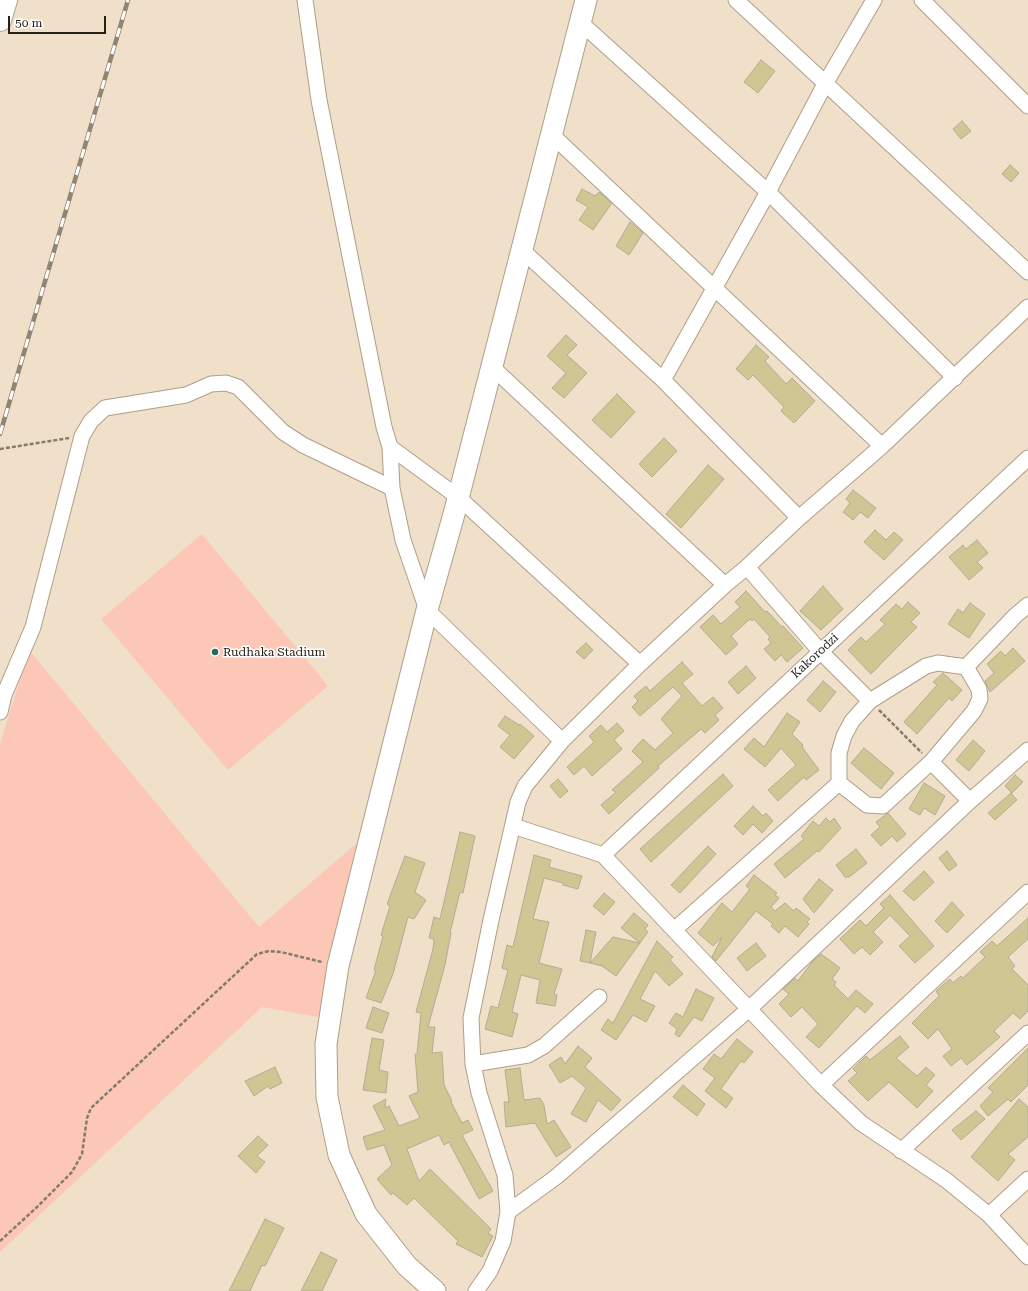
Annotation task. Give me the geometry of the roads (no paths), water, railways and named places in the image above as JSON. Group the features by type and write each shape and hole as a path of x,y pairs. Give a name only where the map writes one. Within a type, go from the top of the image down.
{"highway":[{"path":"0,20 6,0"}],"street":[{"path":"305,0 319,100 384,427 390,447 392,488 403,540 427,610 562,741"},
{"path":"435,1291 407,1266 366,1214 339,1155 327,1097 326,1044 338,966 427,610 492,367 586,0"},
{"path":"736,0 1028,272"},
{"path":"663,380 768,192 825,84 874,0"},
{"path":"922,0 1028,106"},
{"path":"580,22 768,192 955,378"},
{"path":"552,135 882,446"},
{"path":"522,250 663,380 799,518"},
{"path":"476,1291 490,1271 504,1241 508,1212 505,1175 479,1092 473,1064 472,1018 491,920 518,802 524,786 562,741 640,664 725,585 747,568 799,518 882,446 1028,307"},
{"path":"492,367 725,585"},
{"path":"0,712 4,695 33,627 82,436 91,420 105,408 186,395 211,384 226,383 238,388 283,432 392,488"},
{"path":"390,447 458,497 640,664"},
{"name":"Kakorodzi","path":"603,855 1028,458"},
{"path":"747,568 820,651 870,701"},
{"path":"966,667 1016,615 1028,605"},
{"path":"674,930 839,783 839,753 844,736 852,721 870,701 926,666 938,663 966,667"},
{"path":"839,783 867,805 883,806 931,762 974,711 980,699 979,689 966,667"},
{"path":"508,1212 562,1172 749,1009 970,801 1028,750"},
{"path":"931,762 970,801"},
{"path":"513,826 603,855 821,1085 861,1123 946,1180 989,1215 1028,1257"},
{"path":"821,1085 1028,892"},
{"path":"473,1064 528,1055 544,1046 599,997"},
{"path":"901,1151 1028,1033"},
{"path":"989,1215 1028,1179"}],"railway":[{"path":"0,434 128,0"}],"place":[{"name":"Rudhaka Stadium","path":"215,652"}]}
